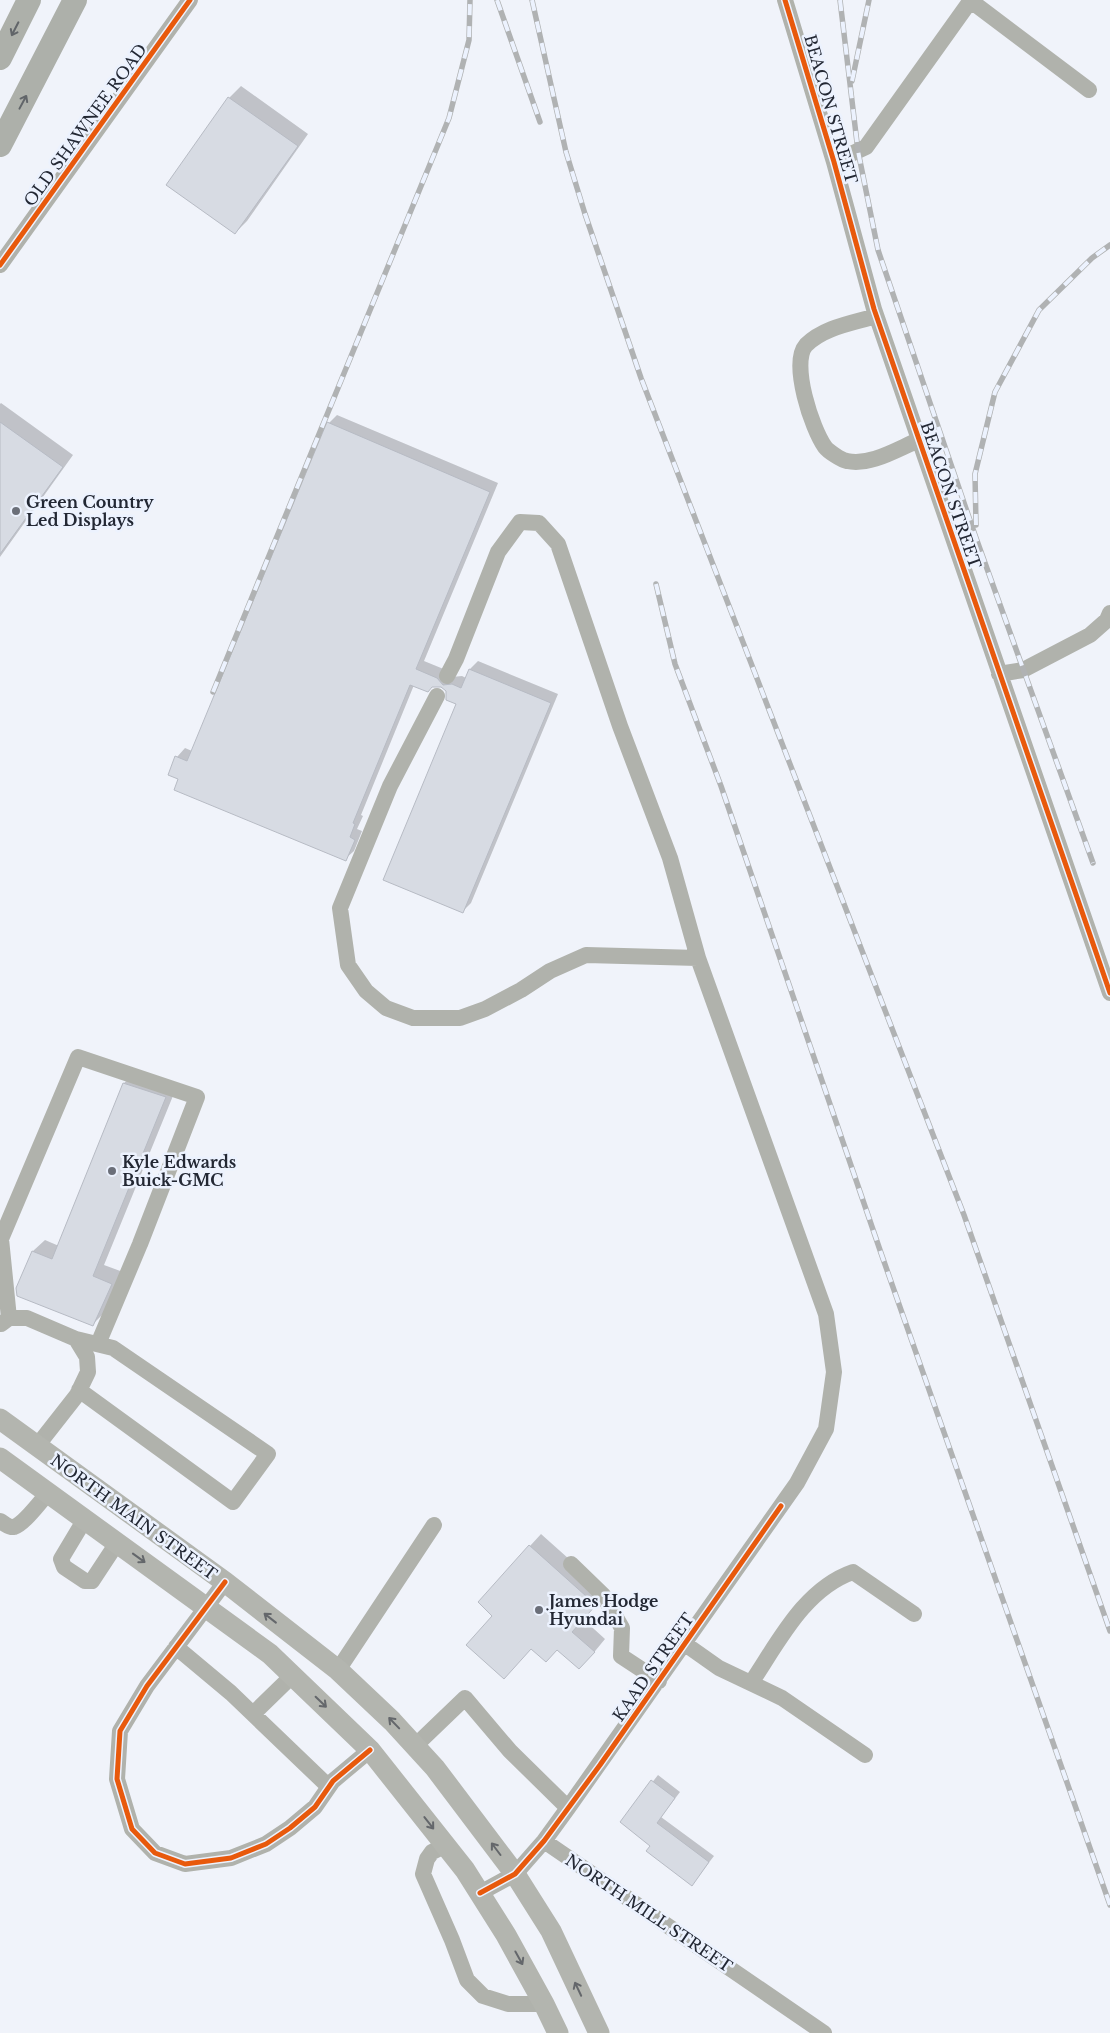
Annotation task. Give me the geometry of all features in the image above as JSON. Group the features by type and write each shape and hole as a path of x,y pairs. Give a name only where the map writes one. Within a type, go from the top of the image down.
{"highway":[{"path":"0,58 29,0"},
{"path":"0,145 76,0"}],"main road":[{"name":"NORTH MAIN STREET","path":"0,1419 225,1582 338,1670 392,1721 435,1768 515,1874 551,1931 599,2033"},
{"name":"NORTH MAIN STREET","path":"0,1458 270,1654 370,1750 446,1845 480,1893 506,1935 544,2004 554,2031"}],"street":[{"name":"OLD SHAWNEE ROAD","path":"0,265 190,0"},
{"name":"BEACON STREET","path":"785,0 834,162 876,316 1110,993"},
{"path":"834,162 866,147 971,0 1089,90"},
{"path":"876,316 825,331 805,346 800,364 806,406 825,448 846,461 868,462 919,440"},
{"name":"KAAD STREET","path":"447,676 456,659 498,552 520,522 539,523 558,544 620,726 670,858 698,958 826,1314 834,1372 826,1429 797,1484 544,1841"},
{"path":"1000,674 1023,670 1090,634 1107,620 1110,614"},
{"path":"437,696 390,786 340,908 348,965 366,991 386,1008 413,1018 460,1018 485,1009 521,990 550,971 586,955 698,958"},
{"path":"79,1390 233,1502 268,1454 113,1348 76,1339 27,1318 4,1322 1,1239 78,1057 197,1098 140,1244 98,1344"},
{"path":"37,1446 79,1390 88,1372 87,1357 76,1339"},
{"path":"0,1521 9,1527 15,1527 22,1522 48,1493"},
{"path":"85,1519 61,1559 64,1568 85,1581 92,1581 117,1543"},
{"path":"338,1670 434,1524"},
{"path":"571,1564 603,1596 622,1628 621,1656 659,1681"},
{"path":"751,1683 804,1606 838,1578 853,1572 914,1614"},
{"path":"225,1582 146,1686 120,1730 117,1779 132,1829 155,1853 185,1864 231,1858 266,1844 290,1828 315,1807 333,1781 370,1750"},
{"path":"685,1644 718,1668 782,1698 865,1755"},
{"path":"176,1647 231,1693 329,1787"},
{"path":"253,1714 293,1676"},
{"path":"415,1746 465,1698 510,1752 568,1808"},
{"path":"480,1893 515,1874 544,1841"},
{"name":"NORTH MILL STREET","path":"544,1841 824,2033"},
{"path":"446,1845 432,1852 427,1859 423,1874 452,1940 466,1980 483,1996 508,2004 544,2004"}],"building":[{"path":"228,97 298,146 235,234 166,185"},
{"name":"Green Country Led Displays","path":"0,422 63,467 0,554"},
{"path":"327,422 490,492 416,669 437,678 443,685 452,684 461,688 469,669 551,703 463,913 383,880 456,704 446,700 446,691 441,687 432,687 428,692 410,685 353,823 355,824 350,837 355,840 346,861 174,790 178,779 168,775 175,756 187,761"},
{"name":"Kyle Edwards Buick-GMC","path":"123,1083 166,1097 93,1276 112,1284 93,1326 17,1296 16,1288 32,1251 52,1259"},
{"name":"James Hodge Hyundai","path":"529,1545 596,1605 572,1632 595,1652 579,1669 557,1650 546,1662 531,1649 504,1679 466,1645 492,1616 478,1602"},
{"path":"651,1780 675,1798 657,1823 709,1862 692,1886 646,1851 650,1846 620,1822"}],"railway":[{"path":"213,692 449,118 469,40 470,0"},
{"path":"497,0 540,122"},
{"path":"532,0 566,152 641,378 964,1215 1110,1631"},
{"path":"840,0 858,151 878,250 976,538 1093,863"},
{"path":"852,81 869,0"},
{"path":"976,525 975,474 995,392 1039,310 1092,258 1110,245"},
{"path":"656,584 675,664 721,786 881,1253 1110,1905"}],"cycle path":[{"path":"0,265 190,0"},
{"path":"785,0 834,162 874,309 1110,993"},
{"path":"480,1893 515,1874 544,1841 600,1765 781,1506"},
{"path":"225,1582 147,1686 120,1731 117,1779 132,1829 155,1853 185,1864 231,1858 266,1844 290,1828 315,1807 333,1781 370,1750"}],"place":[{"name":"Green Country Led Displays","path":"16,511"},
{"name":"Kyle Edwards Buick-GMC","path":"112,1171"},
{"name":"James Hodge Hyundai","path":"539,1610"}]}
